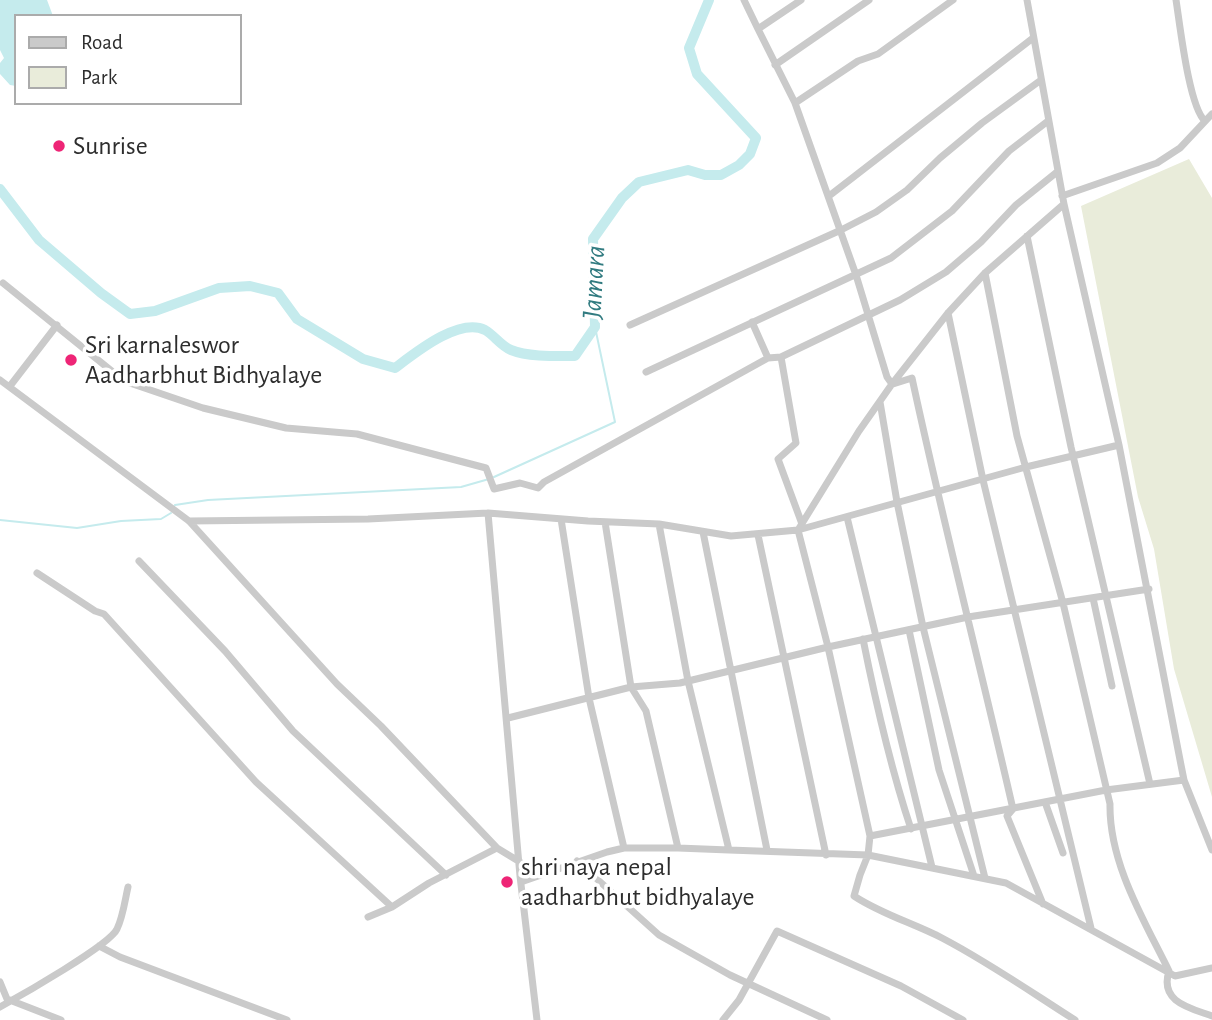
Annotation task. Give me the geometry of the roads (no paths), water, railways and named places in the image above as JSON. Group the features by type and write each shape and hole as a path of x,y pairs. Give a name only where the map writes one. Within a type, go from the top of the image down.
{"street":[{"path":"744,0 795,103 841,230 887,377 892,384"},
{"path":"758,29 801,0"},
{"path":"775,65 869,0"},
{"path":"795,103 858,61 878,54 953,0"},
{"path":"1027,0 1057,172 1119,445 1149,589 1158,657 1184,779 1212,850"},
{"path":"1176,0 1194,98 1199,116 1205,121"},
{"path":"829,196 1033,38"},
{"path":"630,325 876,212 907,190 982,123 1041,80"},
{"path":"800,527 859,431 892,384 948,313 985,273 1063,200 1157,163 1180,148 1212,114"},
{"path":"646,372 891,258 952,211 1009,152 1048,121"},
{"path":"3,283 124,381 163,396 286,428 356,433 435,453 486,468 494,489 520,483 538,488 544,482 768,358 781,357 867,316 946,272 981,242 1016,205 1057,172"},
{"path":"1027,236 1073,456 1150,784"},
{"path":"985,273 1017,436 1063,603 1110,804 1110,826 1128,887 1169,971 1166,984 1176,1003 1212,1016"},
{"path":"948,313 983,480 1091,928"},
{"path":"752,322 768,358"},
{"path":"10,386 57,326"},
{"path":"781,357 796,443 778,459 800,527 870,836 868,855 854,896 941,937 1022,984 1075,1020"},
{"path":"892,384 912,378 936,492 1013,809"},
{"path":"0,380 189,521 337,684 381,726 496,848 520,862"},
{"path":"880,402 923,627 985,878"},
{"path":"189,521 314,520 488,513 659,524 731,536 758,535 847,517 1026,467 1119,445"},
{"path":"488,513 521,881 537,1020"},
{"path":"847,517 932,867"},
{"path":"561,519 589,698 624,849"},
{"path":"605,522 631,687 646,710 678,848"},
{"path":"659,524 688,681 729,850"},
{"path":"703,532 767,850"},
{"path":"758,535 826,855"},
{"path":"139,561 225,651 293,731 446,875"},
{"path":"37,573 95,611 104,614 256,782 391,907"},
{"path":"508,718 631,687 688,681 968,617 1149,589"},
{"path":"1093,598 1112,685"},
{"path":"909,630 939,770 974,876"},
{"path":"863,639 893,772 911,828"},
{"path":"870,836 1106,790 1184,779"},
{"path":"1045,802 1063,853"},
{"path":"1013,809 1007,816 1043,904"},
{"path":"368,917 391,907 496,848"},
{"path":"521,881 577,860 624,849 767,850 868,855 1006,883 1175,976 1212,968"},
{"path":"577,860 659,935 747,984 827,1020"},
{"path":"0,1007 99,946 117,931 128,887"},
{"path":"723,1020 739,1000 777,931 796,942 901,986 963,1020"},
{"path":"99,946 120,957 273,1018 286,1020"},
{"path":"0,982 11,1001 61,1020"}],"water":[{"path":"0,0 47,0 52,14 14,14 14,86 0,74 0,63 4,58 0,50"}],"waterway":[{"name":"Jamara","path":"0,189 39,240 130,314 155,311 219,288 250,286 278,293 297,319 363,359 395,368 438,338 463,328 474,327 485,330 507,348 518,352 543,356 575,356 595,327 593,239 622,198 639,182 688,170 705,175 721,175 739,165 750,154 756,138 697,74 689,48 709,0"},
{"path":"494,477 615,422 595,327"},
{"path":"175,505 208,500 461,487 489,479"},
{"path":"0,520 77,528 121,521 161,519 171,513"}],"place":[{"name":"Sunrise","path":"59,146"},
{"name":"Sri karnaleswor Aadharbhut Bidhyalaye","path":"71,360"},
{"name":"shri naya nepal aadharbhut bidhyalaye","path":"507,882"}]}
